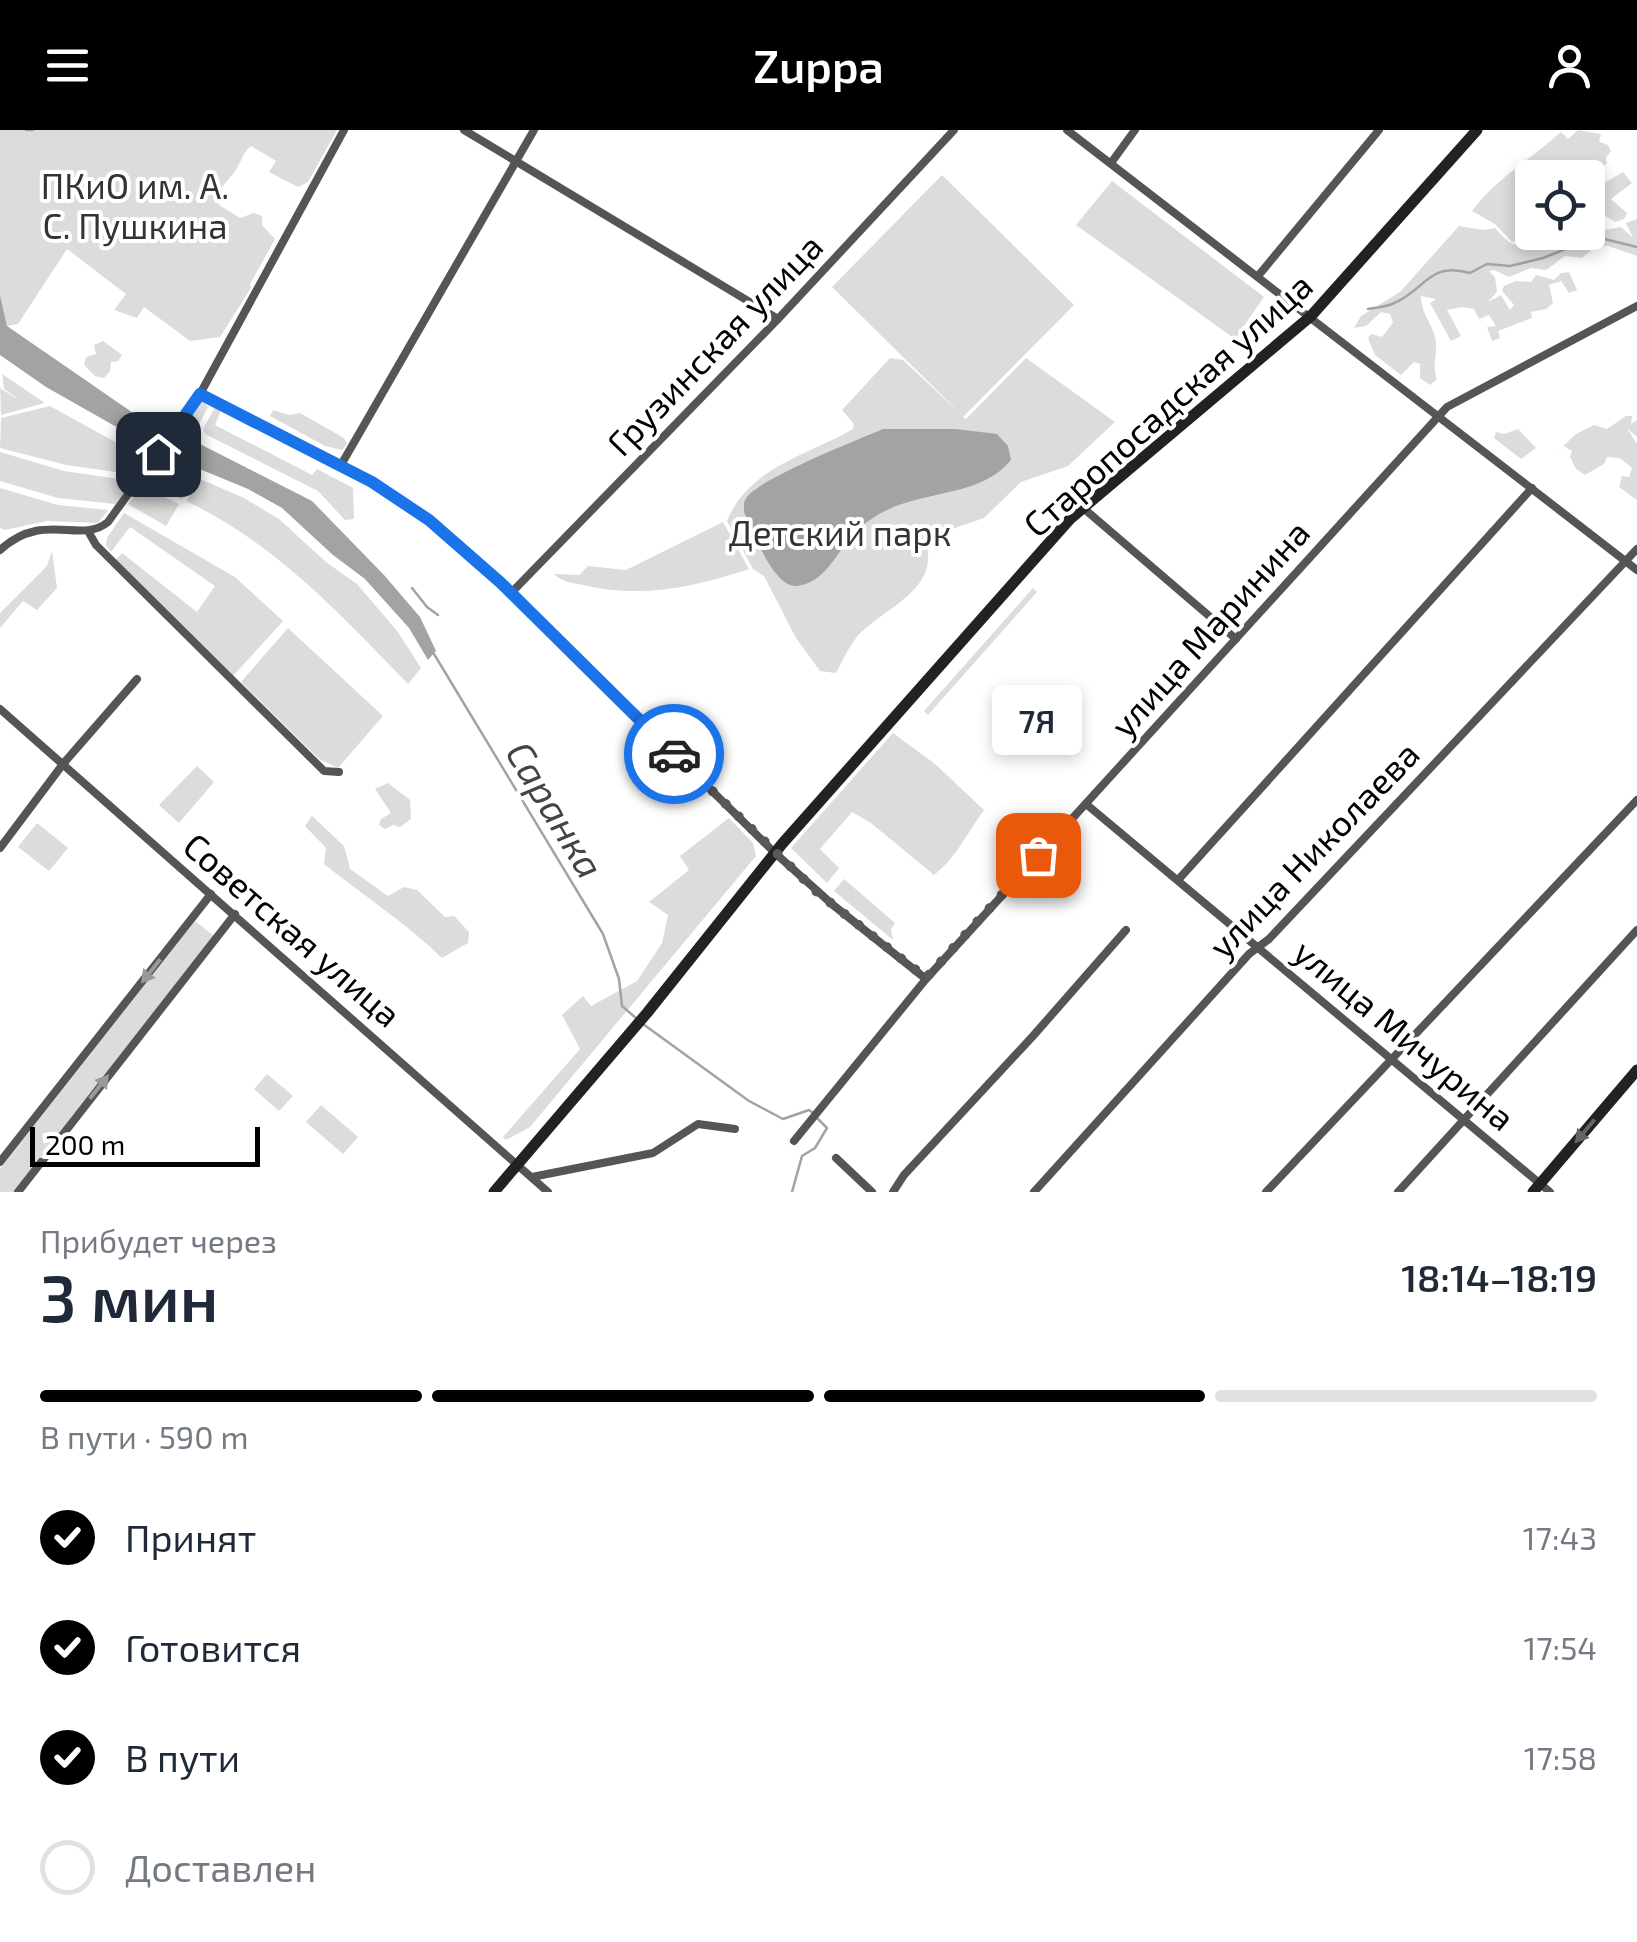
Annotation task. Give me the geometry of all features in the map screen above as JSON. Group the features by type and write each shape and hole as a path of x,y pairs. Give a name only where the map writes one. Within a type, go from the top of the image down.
{"main road":[{"name":"Старопосадская улица","path":"494,1192 775,853 1082,507 1311,316 1477,130"},
{"path":"1541,1189 1637,1070"}],"street":[{"path":"0,550 27,532 47,528 97,530 108,522 200,394 344,130"},
{"path":"464,130 778,318"},
{"path":"341,465 534,130"},
{"name":"Грузинская улица","path":"511,593 954,130"},
{"path":"1068,130 1637,570"},
{"path":"1111,163 1135,130"},
{"path":"1258,276 1379,130"},
{"name":"улица Маринина","path":"794,1142 926,978 1452,403 1637,306"},
{"path":"200,394 341,465 429,520 511,593 775,853 832,905 926,978"},
{"path":"1178,880 1532,488"},
{"path":"1082,507 1236,639"},
{"path":"88,531 96,545 324,772 338,772"},
{"path":"0,536 9,542"},
{"name":"улица Николаева","path":"1034,1192 1259,946 1637,549"},
{"path":"0,848 64,764 138,678"},
{"name":"Советская улица","path":"0,709 548,1192"},
{"path":"1266,1192 1637,800"},
{"name":"улица Мичурина","path":"1086,804 1392,1058 1541,1189"},
{"path":"0,1162 211,894"},
{"path":"18,1192 234,914"},
{"path":"892,1192 1126,930"},
{"path":"1398,1192 1637,930"},
{"path":"532,1177 653,1153 698,1124 735,1129"},
{"path":"836,1158 872,1192"}],"green space":[{"name":"ПКиО им. А. С. Пушкина","path":"0,130 337,130 308,182 298,187 269,172 276,161 251,146 246,151 222,188 219,205 240,218 254,213 262,216 262,225 275,239 251,288 220,337 190,341 144,307 137,318 114,310 126,294 67,249 18,324 7,326 0,295"},
{"path":"1578,130 1601,134 1599,142 1611,151 1607,164 1605,160 1526,160 1561,132 1568,139"},
{"path":"1515,168 1512,242 1495,224 1472,211"},
{"path":"1623,172 1632,183 1611,199 1627,213 1615,222 1605,216 1605,181"},
{"name":"Детский парк","path":"942,175 1074,305 963,417 966,419 1026,358 1115,422 1068,466 1021,482 984,518 955,528 927,547 928,563 916,588 856,638 836,673 820,671 796,638 764,576 753,569 727,521 749,488 764,475 853,429 854,424 842,410 890,358 903,360 963,416 832,287"},
{"path":"1112,181 1264,297 1235,339 1076,225"},
{"path":"1637,219 1637,256 1605,246 1605,230 1621,227 1633,238 1626,223"},
{"path":"1459,226 1495,228 1515,250 1591,250 1582,258 1565,256 1546,270 1531,268 1509,277 1489,271 1495,277 1497,292 1488,302 1501,295 1510,310 1514,305 1502,291 1504,286 1516,281 1531,282 1536,275 1554,280 1569,272 1577,290 1569,293 1561,281 1549,285 1553,303 1531,312 1532,318 1498,331 1500,338 1492,341 1487,327 1496,326 1489,315 1479,319 1474,309 1462,307 1447,310 1461,336 1451,341 1430,303 1436,299 1421,296 1436,342 1437,379 1430,385 1420,378 1420,364 1414,362 1401,375 1375,355 1368,338 1371,334 1382,337 1393,323 1390,314 1381,312 1366,326 1354,328 1361,316 1400,292"},
{"path":"103,341 122,355 111,362 104,378 95,376 84,365 86,357 96,354 94,345"},
{"path":"2,374 45,403 1,415 0,386 1,389 21,401 4,389"},
{"path":"203,400 208,407 193,436 172,455 171,465 185,468 159,469 164,474 195,478 182,499 145,481"},
{"path":"50,406 128,449 156,448 137,475 66,465 0,448 1,418"},
{"path":"215,407 221,410 215,425 312,475 317,469 353,488 354,519 345,520 318,491 205,434 203,429"},
{"path":"273,410 289,415 300,413 344,438 347,444 342,450 325,446 270,416"},
{"path":"1632,416 1631,424 1637,420 1637,437 1627,428 1637,444 1637,500 1619,487 1622,476 1629,477 1632,468 1620,458 1607,457 1604,464 1585,475 1576,469 1570,457 1572,451 1564,446 1556,453 1576,434 1594,425 1607,429"},
{"path":"1518,429 1536,448 1521,459 1494,438 1496,432 1504,434"},
{"path":"0,452 64,471 133,481 115,504 58,498 0,481"},
{"path":"200,479 279,519 357,584 398,632 421,668 408,684 278,559 186,501"},
{"path":"142,487 179,504 166,526 128,504"},
{"path":"0,488 58,505 108,510 98,523 47,521 5,530 0,528"},
{"path":"124,513 235,577 283,621 233,676 116,560 122,553 197,612 215,586 130,527 111,552 107,538"},
{"path":"723,522 749,569 688,586 646,591 604,589 567,582 554,574 579,575 588,566 626,570"},
{"path":"52,551 57,588 37,610 23,601 0,628 0,613 47,566"},
{"path":"1033,588 1037,592 928,715 924,711"},
{"path":"288,628 383,716 338,768 319,759 241,682"},
{"path":"893,733 935,764 984,810 955,853 934,875 852,812 820,849 839,868 827,883 791,848"},
{"path":"197,766 214,782 179,823 159,805"},
{"path":"388,783 410,800 411,819 400,827 385,829 379,825 381,819 391,813 375,789"},
{"path":"312,816 344,846 350,869 388,896 404,887 417,890 445,917 454,916 469,932 468,943 442,958 324,864 326,848 305,826"},
{"path":"729,818 753,843 756,856 530,1127 506,1140 503,1137 580,1049 562,1015 583,996 591,1006 637,981 662,943 668,915 649,902 689,870 680,856"},
{"path":"37,823 68,848 49,871 18,847"},
{"path":"844,879 895,923 891,929 893,940 834,891"},
{"path":"195,921 214,936 13,1192 0,1192 0,1169"},
{"path":"267,1074 293,1096 279,1111 254,1089"},
{"path":"321,1105 358,1137 343,1154 306,1122"}],"shaded area":[{"path":"0,295 7,326 152,426 148,433 136,438 46,387 0,355"},
{"path":"883,429 956,429 997,434 1008,446 1011,460 984,481 883,512 855,532 814,580 796,586 787,584 772,568 758,543 744,512 746,499 789,470"},
{"path":"194,441 312,501 420,617 436,651 428,660 409,628 365,579 282,508 248,489 190,465 175,463 181,448"}],"waterway":[{"path":"26,130 33,130"},
{"path":"1368,309 1389,305 1444,271 1470,273 1487,264 1510,266 1596,237 1637,247"},
{"path":"412,588 438,615"},
{"name":"Саранка","path":"434,654 603,934 619,979 622,1006 637,1019"},
{"name":"Саранка","path":"643,1024 749,1101 783,1119 809,1110 813,1113"},
{"name":"Саранка","path":"792,1192 802,1156 815,1148 827,1128 818,1119"}],"way so far":[{"path":"674,754 818,893 926,978 1038,855"}],"place":[{"name":"7Я","path":"1038,855"}],"route":[{"path":"158,454 200,394 372,482 452,538 674,754"}]}
